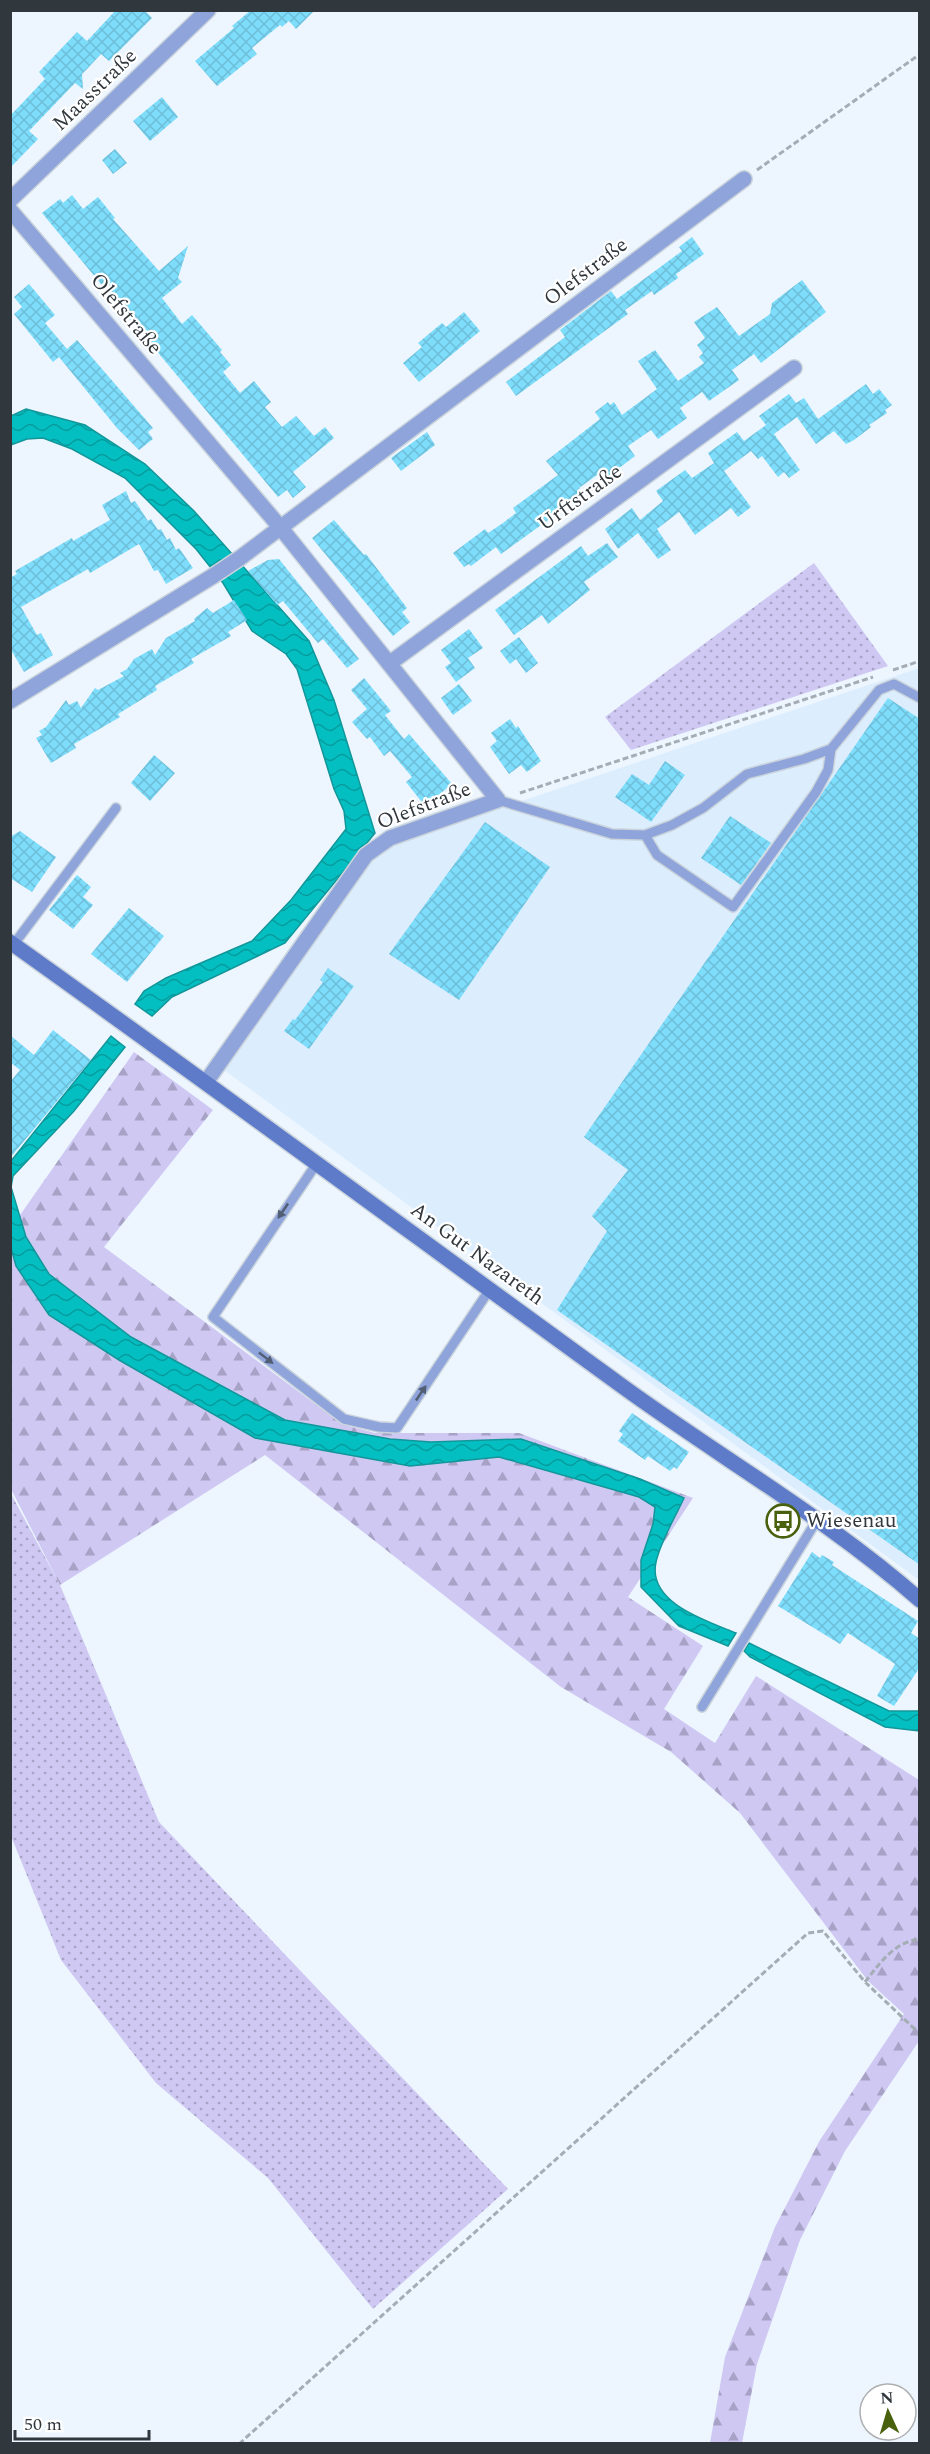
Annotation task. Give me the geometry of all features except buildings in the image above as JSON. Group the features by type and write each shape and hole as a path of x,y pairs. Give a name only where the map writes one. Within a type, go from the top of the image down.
{"main road":[{"name":"An Gut Nazareth","path":"12,943 626,1389 884,1568 920,1600"}],"street":[{"name":"Maasstraße","path":"10,200 208,10"},
{"name":"Olefstraße","path":"10,701 240,558 744,179"},
{"name":"Olefstraße","path":"10,210 280,527 498,800 390,838 366,855 206,1082"},
{"name":"Urftstraße","path":"390,663 794,368"}],"lane":[{"path":"645,835 657,855 733,907 816,792 828,770 831,750 879,690 894,684 920,698"},
{"path":"498,800 612,834 645,835 672,825 703,808 747,774 831,750"},
{"path":"12,943 116,808"},
{"path":"317,1163 213,1317 344,1419 378,1427 397,1428 489,1289"},
{"path":"702,1707 817,1520"}],"path":[{"path":"744,179 920,54"},
{"path":"892,671 920,661"},
{"path":"498,800 880,675"},
{"path":"239,2444 808,1933 823,1931 865,1982 920,2034"},
{"path":"865,1982 892,1950 909,1940 920,1939"}],"shaded area":[{"path":"919,668 919,1580 224,1070 369,860 393,844"}],"green space":[{"path":"814,563 888,666 631,750 605,717"},
{"path":"134,1052 213,1110 104,1247 342,1424 375,1433 519,1433 693,1498 628,1597 703,1646 664,1709 715,1743 756,1676 919,1780 919,2041 845,2151 800,2240 757,2364 742,2443 710,2443 725,2357 775,2227 820,2140 904,2014 868,1981 740,1813 671,1752 561,1687 265,1455 60,1585 11,1489 11,1228"},
{"path":"10,1492 60,1585 159,1822 508,2189 373,2309 268,2178 156,2083 61,1960 11,1836"}],"water":[{"path":"26,409 85,425 145,464 194,511 309,641 334,700 375,833 285,943 172,997 152,1016 135,1004 144,991 166,978 252,941 291,900 346,829 344,811 334,789 297,669 286,654 252,631 223,583 196,549 125,478 72,449 43,438 27,439 11,445 11,416"},
{"path":"111,1036 125,1047 74,1111 13,1176 11,1187 11,1161"},
{"path":"11,1187 26,1237 49,1274 131,1337 285,1420 390,1439 431,1442 521,1439 640,1479 684,1498 661,1546 656,1562 656,1576 661,1589 682,1608 710,1623 736,1633 728,1646 679,1626 641,1587 641,1560 653,1524 655,1507 639,1497 499,1457 410,1466 255,1438 119,1360 49,1315 16,1266 11,1248"},
{"path":"749,1643 889,1711 919,1711 919,1731 885,1727 750,1657 744,1651"}],"place":[{"name":"Wiesenau","path":"783,1521"}]}
